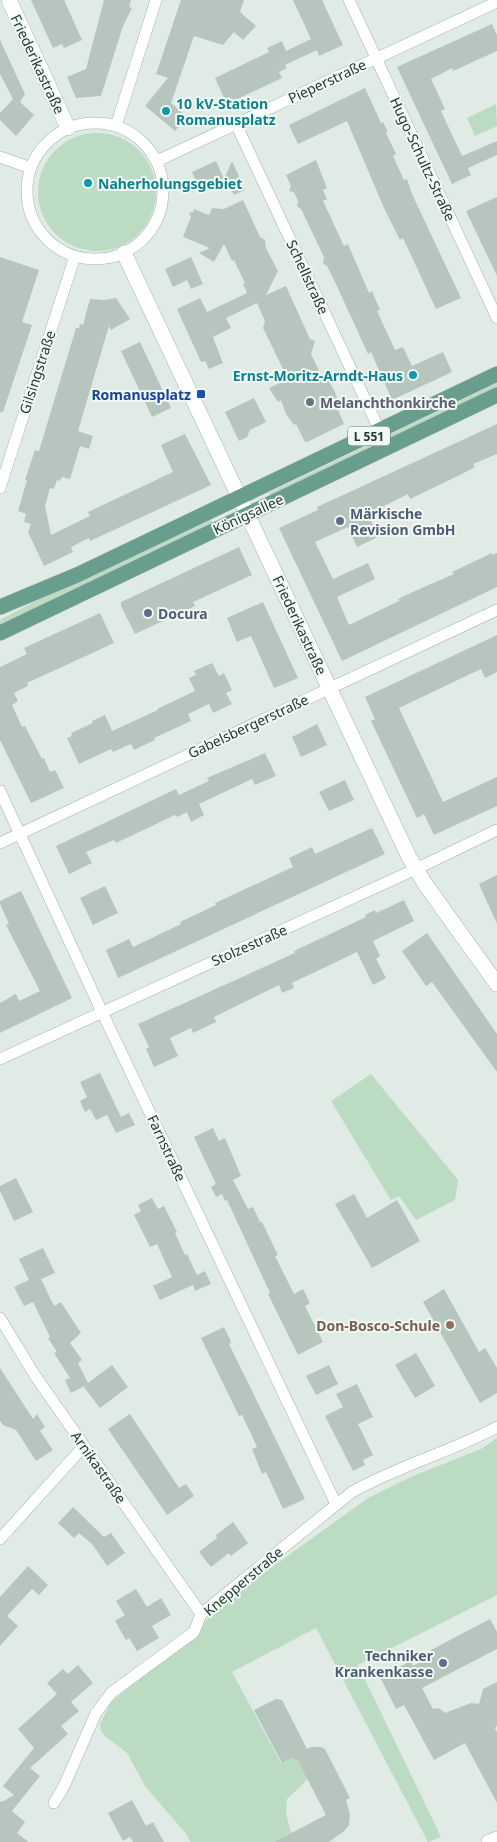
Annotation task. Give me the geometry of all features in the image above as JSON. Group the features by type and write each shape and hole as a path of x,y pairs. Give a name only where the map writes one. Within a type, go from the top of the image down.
{"main road":[{"name":"Königsallee","path":"0,607 77,575 497,374"},
{"name":"Königsallee","path":"0,633 497,395"}],"street":[{"name":"Friederikastraße","path":"9,0 68,128"},
{"path":"116,126 156,0"},
{"name":"Hugo-Schultz-Straße","path":"349,0 497,318"},
{"name":"Pieperstraße","path":"157,161 497,2"},
{"path":"94,123 116,126 136,136 157,161 163,185 163,202 159,215 144,238 136,246 124,253 98,259 75,256 62,251 51,242 37,226 32,216 28,198 31,168 44,146 68,128 94,123"},
{"name":"Schellstraße","path":"236,124 380,431"},
{"path":"0,157 31,168"},
{"name":"Friederikastraße","path":"124,253 416,869 497,984"},
{"name":"Gilsingstraße","path":"0,488 75,256"},
{"name":"Gabelsbergerstraße","path":"0,843 497,610"},
{"name":"Farnstraße","path":"0,791 102,1012 336,1504"},
{"name":"Stolzestraße","path":"0,1059 416,869 497,830"},
{"name":"Arnikastraße","path":"0,1318 34,1374 201,1614"},
{"name":"Knepperstraße","path":"54,1803 64,1786 96,1713 111,1692 194,1632 201,1614 352,1492 374,1480 474,1439 497,1427"},
{"path":"0,1538 84,1446"},
{"path":"489,1842 497,1839"}],"green space":[{"path":"496,104 497,126 475,136 467,118"},
{"path":"97,133 120,138 139,150 151,169 156,192 151,215 139,234 120,246 97,251 74,246 55,234 43,215 38,192 43,169 55,150 74,138"},
{"path":"497,383 497,387 270,496 269,493"},
{"path":"211,520 213,523 0,625 0,620 43,597"},
{"path":"371,1074 458,1180 455,1200 416,1220 399,1196 391,1200 331,1101"},
{"path":"497,1438 497,1595 358,1665 441,1837 428,1842 316,1628 232,1672 281,1763 293,1757 294,1760 297,1759 308,1779 287,1799 286,1813 291,1833 274,1842 190,1842 187,1835 145,1786 127,1753 101,1731 100,1724 111,1702 195,1633 221,1604 368,1498 413,1476 481,1449"}],"building":[{"path":"31,0 64,0 82,40 64,48 62,44 53,48"},
{"path":"104,0 131,0 129,7 132,8 123,26 101,96 76,98 67,77 86,69"},
{"path":"181,0 244,0 240,12 256,26 243,40 234,32 223,45 194,36 171,103 187,117 175,131 145,106 168,78 156,74"},
{"path":"293,0 322,0 343,45 319,56 317,50 285,65 287,68 279,72 282,78 227,104 215,78 269,52 267,48 282,41 286,51 311,39"},
{"path":"492,24 497,35 497,51 453,71 452,68 431,79 445,109 441,111 462,156 497,141 497,155 468,168 471,175 452,184 397,67"},
{"path":"0,40 25,94 20,102 34,115 16,136 0,120 0,113 13,99 0,74"},
{"path":"365,88 381,123 383,122 388,132 386,133 396,154 393,156 404,180 407,179 412,194 461,298 436,309 403,238 400,240 384,208 347,121 298,144 289,125"},
{"path":"316,160 327,188 323,190 327,199 323,201 344,246 348,244 369,293 372,291 380,310 377,311 395,350 403,347 412,366 443,352 452,372 392,400 371,352 368,354 327,266 323,264 324,257 301,209 297,206 298,201 294,192 289,191 291,186 286,175"},
{"path":"216,161 224,179 200,190 192,172"},
{"path":"232,161 245,190 234,195 225,177"},
{"path":"497,197 497,276 466,211"},
{"path":"243,200 260,237 265,240 266,248 278,271 266,295 286,286 310,339 315,341 311,354 321,375 324,379 327,378 335,392 339,404 336,405 344,424 307,442 305,442 296,424 294,425 286,414 281,400 278,402 269,388 282,382 285,373 263,328 265,321 257,303 226,318 231,328 213,337 223,363 209,369 205,361 201,362 177,309 200,298 207,312 247,293 243,284 245,283 224,244 214,262 199,253 210,248 183,237 191,217 189,213 193,212 194,209 209,215 212,208 224,209"},
{"path":"0,257 39,270 22,322 32,325 3,412 0,412"},
{"path":"191,257 203,284 191,289 187,280 173,287 165,269"},
{"path":"116,298 130,319 111,330 109,326 78,431 93,436 89,449 80,446 70,479 62,477 60,481 57,480 54,489 50,488 45,506 51,535 90,516 88,512 173,472 161,445 185,434 211,485 90,541 89,538 71,547 73,552 44,566 28,532 31,524 24,522 26,514 18,511 27,480 25,480 35,450 39,451 76,328 79,328 80,324 83,325 90,299 104,300"},
{"path":"140,342 171,408 152,417 121,351"},
{"path":"254,398 266,422 250,430 247,437 239,441 225,412"},
{"path":"497,424 497,454 473,464 475,467 410,499 408,494 368,514 378,537 357,547 348,527 315,542 333,579 368,563 375,579 337,597 349,625 399,601 398,599 454,574 452,572 492,553 492,555 497,553 497,587 342,661 279,528 318,510 317,507"},
{"path":"239,547 252,575 193,602 195,606 135,634 121,606 121,602"},
{"path":"263,602 298,678 274,688 251,636 237,642 227,618"},
{"path":"100,613 114,643 27,683 28,686 14,693 18,701 12,705 22,727 25,726 50,772 55,770 64,788 31,803 0,740 0,667 27,654 24,648"},
{"path":"497,635 497,672 485,678 481,669 399,708 443,802 497,777 497,806 434,835 424,814 417,818 371,721 375,719 365,697"},
{"path":"212,663 219,676 224,673 232,690 226,693 232,704 213,713 209,704 188,714 191,721 154,738 155,740 134,750 131,744 113,752 111,749 79,764 67,738 72,736 71,733 105,715 112,731 158,710 195,691 189,678 196,675 194,671"},
{"path":"317,724 327,745 301,757 292,737"},
{"path":"265,753 276,776 255,785 252,779 199,804 204,815 191,822 187,812 177,817 175,815 116,843 114,840 86,852 92,863 69,874 56,846 176,789 179,795 209,781 207,778"},
{"path":"345,780 354,800 329,811 319,792"},
{"path":"372,828 385,854 118,978 106,950 129,939 133,947 181,924 180,922 216,905 215,903 293,867 289,858 312,847 315,854"},
{"path":"497,875 497,924 479,884"},
{"path":"105,886 118,913 93,925 80,898"},
{"path":"21,891 72,998 0,1033 0,1003 16,994 19,1001 40,991 6,925 9,924 0,904 0,901"},
{"path":"404,900 414,921 373,941 380,956 376,959 386,978 373,985 357,952 292,983 294,988 282,993 279,985 214,1017 216,1022 193,1033 191,1028 170,1038 178,1056 154,1067 146,1049 149,1047 138,1024 295,953 294,951 366,917 365,915 375,910 376,913"},
{"path":"427,933 497,1034 497,1072 432,982 426,986 402,951"},
{"path":"100,1073 121,1117 129,1113 135,1125 116,1133 107,1115 96,1120 90,1109 85,1112 80,1101 87,1097 80,1082"},
{"path":"213,1128 219,1141 225,1138 241,1176 233,1180 248,1209 253,1207 260,1222 262,1222 278,1255 275,1256 294,1294 303,1289 310,1303 305,1306 323,1342 298,1355 268,1294 270,1293 227,1200 225,1201 222,1194 216,1197 211,1187 216,1184 194,1137"},
{"path":"16,1178 33,1212 14,1221 0,1191 0,1186"},
{"path":"354,1194 367,1218 397,1200 420,1241 372,1268 335,1204"},
{"path":"152,1198 158,1209 164,1206 177,1232 175,1233 185,1255 187,1254 197,1275 205,1271 211,1284 195,1291 193,1285 160,1300 153,1286 172,1277 157,1244 150,1247 134,1215 141,1211 138,1205"},
{"path":"43,1248 55,1273 41,1279 54,1306 61,1302 81,1333 70,1343 82,1360 78,1363 88,1383 112,1365 128,1387 100,1408 84,1387 86,1385 71,1393 65,1380 70,1378 54,1353 57,1352 48,1338 50,1337 33,1302 24,1306 14,1287 29,1280 19,1259"},
{"name":"Don-Bosco-Schule","path":"444,1289 479,1352 485,1348 497,1368 497,1393 480,1403 423,1302"},
{"path":"224,1327 231,1342 229,1344 305,1499 283,1509 266,1472 262,1474 252,1449 257,1447 242,1415 239,1416 201,1338"},
{"path":"416,1353 435,1386 415,1398 395,1365"},
{"path":"329,1365 338,1384 316,1395 306,1376"},
{"path":"0,1368 33,1419 37,1414 45,1427 40,1431 53,1450 36,1461 16,1430 3,1425 0,1421"},
{"path":"357,1384 373,1417 358,1424 373,1455 363,1460 365,1465 353,1471 325,1416 343,1407 336,1394"},
{"path":"130,1414 179,1488 186,1484 194,1496 167,1515 108,1429"},
{"path":"73,1507 104,1537 111,1533 125,1553 107,1566 93,1545 79,1533 74,1538 58,1523"},
{"path":"233,1522 248,1543 231,1556 229,1553 211,1567 199,1552"},
{"path":"28,1566 48,1585 39,1595 32,1589 7,1616 18,1626 0,1646 0,1597"},
{"path":"136,1589 147,1607 161,1598 171,1615 152,1626 159,1638 137,1651 129,1638 126,1640 115,1621 125,1615 116,1601"},
{"path":"490,1619 497,1632 497,1649 422,1688 433,1709 439,1708 445,1713 471,1703 479,1704 483,1689 497,1682 497,1725 495,1729 497,1732 497,1803 465,1743 434,1760 404,1705 396,1709 380,1677 411,1661 413,1666 433,1655 431,1650"},
{"path":"78,1665 93,1683 71,1702 79,1711 61,1726 68,1734 30,1768 40,1776 12,1811 25,1822 17,1833 29,1842 0,1842 0,1801 2,1802 14,1795 3,1786 34,1748 18,1729 57,1694 47,1683 63,1669 68,1674"},
{"path":"276,1699 282,1700 307,1749 321,1747 325,1749 350,1798 346,1800 350,1815 349,1825 329,1842 274,1842 326,1815 297,1759 294,1760 293,1757 282,1763 254,1710"},
{"path":"132,1800 146,1826 153,1822 164,1842 133,1842 130,1837 123,1841 108,1813"}],"place":[{"name":"10 kV-Station Romanusplatz","path":"166,111"},
{"name":"Naherholungsgebiet","path":"88,183"},
{"name":"Ernst-Moritz-Arndt-Haus","path":"413,375"},
{"name":"Romanusplatz","path":"201,394"},
{"name":"Melanchthonkirche","path":"310,402"},
{"name":"Märkische Revision GmbH","path":"340,521"},
{"name":"Docura","path":"148,613"},
{"name":"Don-Bosco-Schule","path":"450,1325"},
{"name":"Techniker Krankenkasse","path":"443,1663"}]}
